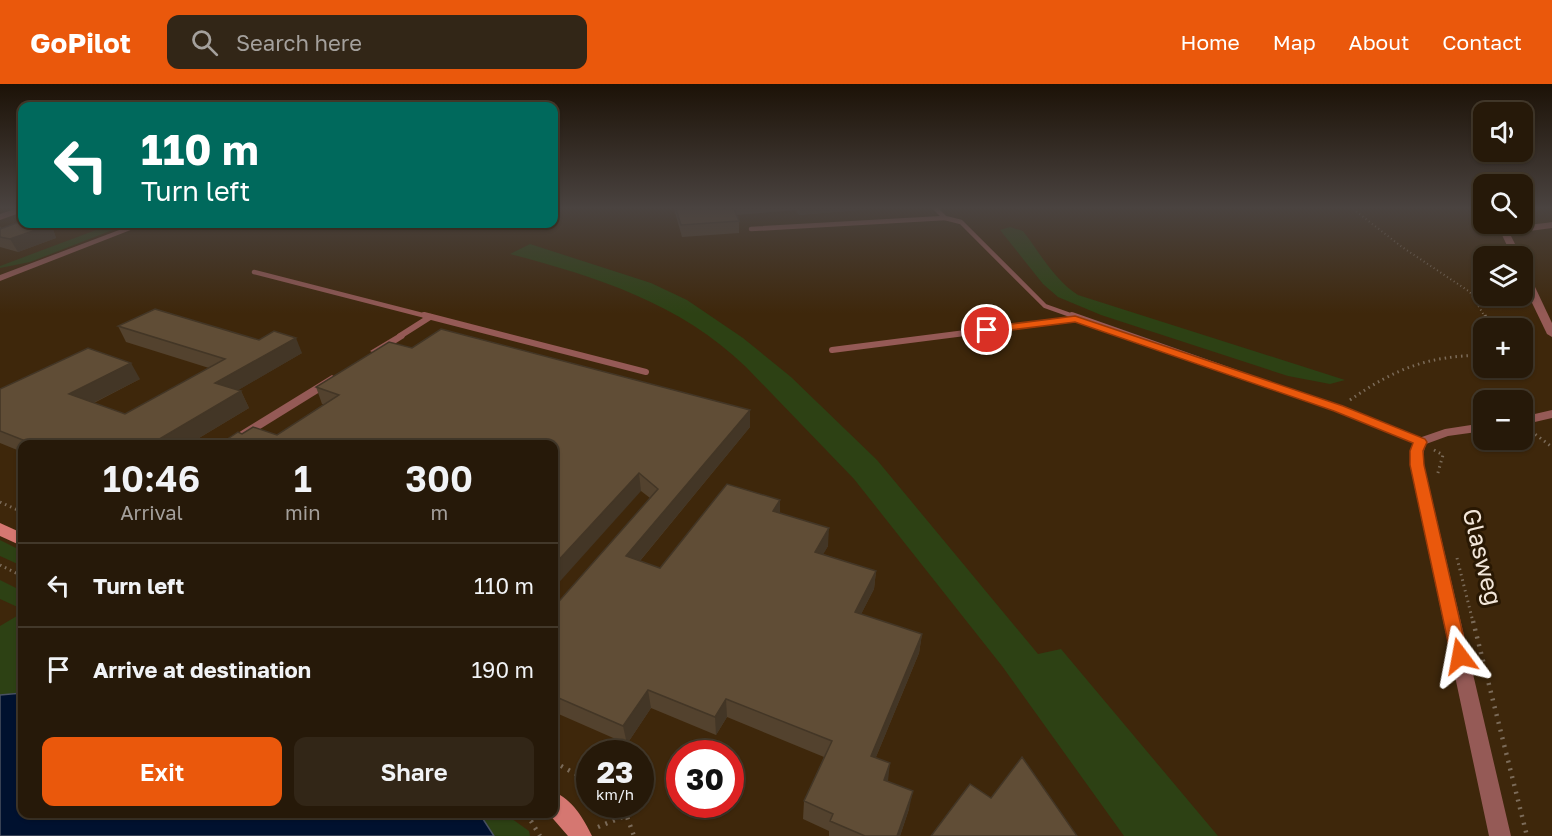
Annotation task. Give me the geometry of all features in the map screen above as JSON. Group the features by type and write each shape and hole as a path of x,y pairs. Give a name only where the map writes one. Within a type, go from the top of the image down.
{"main road":[{"path":"0,529 18,538"},
{"path":"558,806 580,835"}],"street":[{"path":"0,278 89,244"},
{"path":"1533,293 1552,334"},
{"path":"362,360 400,336"},
{"path":"233,440 342,372"},
{"path":"1533,422 1552,414"},
{"path":"1421,442 1444,433 1473,429"},
{"name":"Glasweg","path":"1421,442 1417,451 1417,465 1500,836"}],"lane":[{"path":"983,244 1045,306 1075,319 1339,409 1421,442"},
{"path":"254,272 646,372"},
{"path":"400,336 430,317"},
{"path":"832,350 1075,319"}],"path":[{"path":"1397,244 1470,292 1483,310 1486,318"},
{"path":"1339,409 1382,376 1410,364 1443,357 1473,355"},
{"path":"1533,431 1552,447"},
{"path":"1421,442 1443,455 1437,477 1439,487"},
{"path":"0,502 18,510"},
{"name":"Glasweg","path":"1455,549 1527,836"},
{"path":"0,565 18,574"},
{"path":"558,764 576,774"},
{"path":"526,818 531,821 540,836"},
{"path":"580,835 620,818"},
{"path":"628,818 634,836"}],"shaded area":[{"path":"0,244 1552,244 1552,836 0,836"}],"green space":[{"path":"58,244 76,244 30,262 0,268 0,266"},
{"path":"530,244 651,283 687,300 743,338 791,377 877,460 1038,654 1061,649 1218,836 1124,836 1002,666 854,479 746,367 720,345 694,326 636,295 574,272 510,254"},
{"path":"1011,244 1033,244 1061,281 1078,295 1345,380 1330,384 1288,376 1101,315 1058,297 1043,284"},
{"path":"0,540 18,549 18,564 0,556"},
{"path":"0,580 18,589 18,607 0,599"},
{"path":"18,615 18,693 0,695 0,626"},
{"path":"476,818 511,818 529,831 530,836 494,836 483,819"}],"water":[{"path":"18,693 18,818 476,818 483,819 494,836 0,836 0,695"}],"building":[{"path":"155,309 259,340 274,331 296,338 215,383 241,391 158,440 23,440 0,431 0,389 88,348 131,363 69,394 125,414 225,359 118,326"},
{"path":"441,329 750,410 626,556 660,568 727,484 780,500 773,511 829,528 815,552 876,571 855,612 922,634 871,756 890,763 884,780 913,791 897,836 865,836 830,821 833,814 804,801 832,741 726,699 715,717 648,690 623,726 558,698 558,602 658,489 639,473 558,561 558,440 226,440 238,432 242,434 253,427 277,435 339,395 316,387 389,342 412,348"},
{"path":"1022,757 1077,836 931,836 970,784 991,798"}],"route":[{"path":"987,330 1075,319 1339,409 1421,442 1417,451 1417,465 1460,656"}]}
